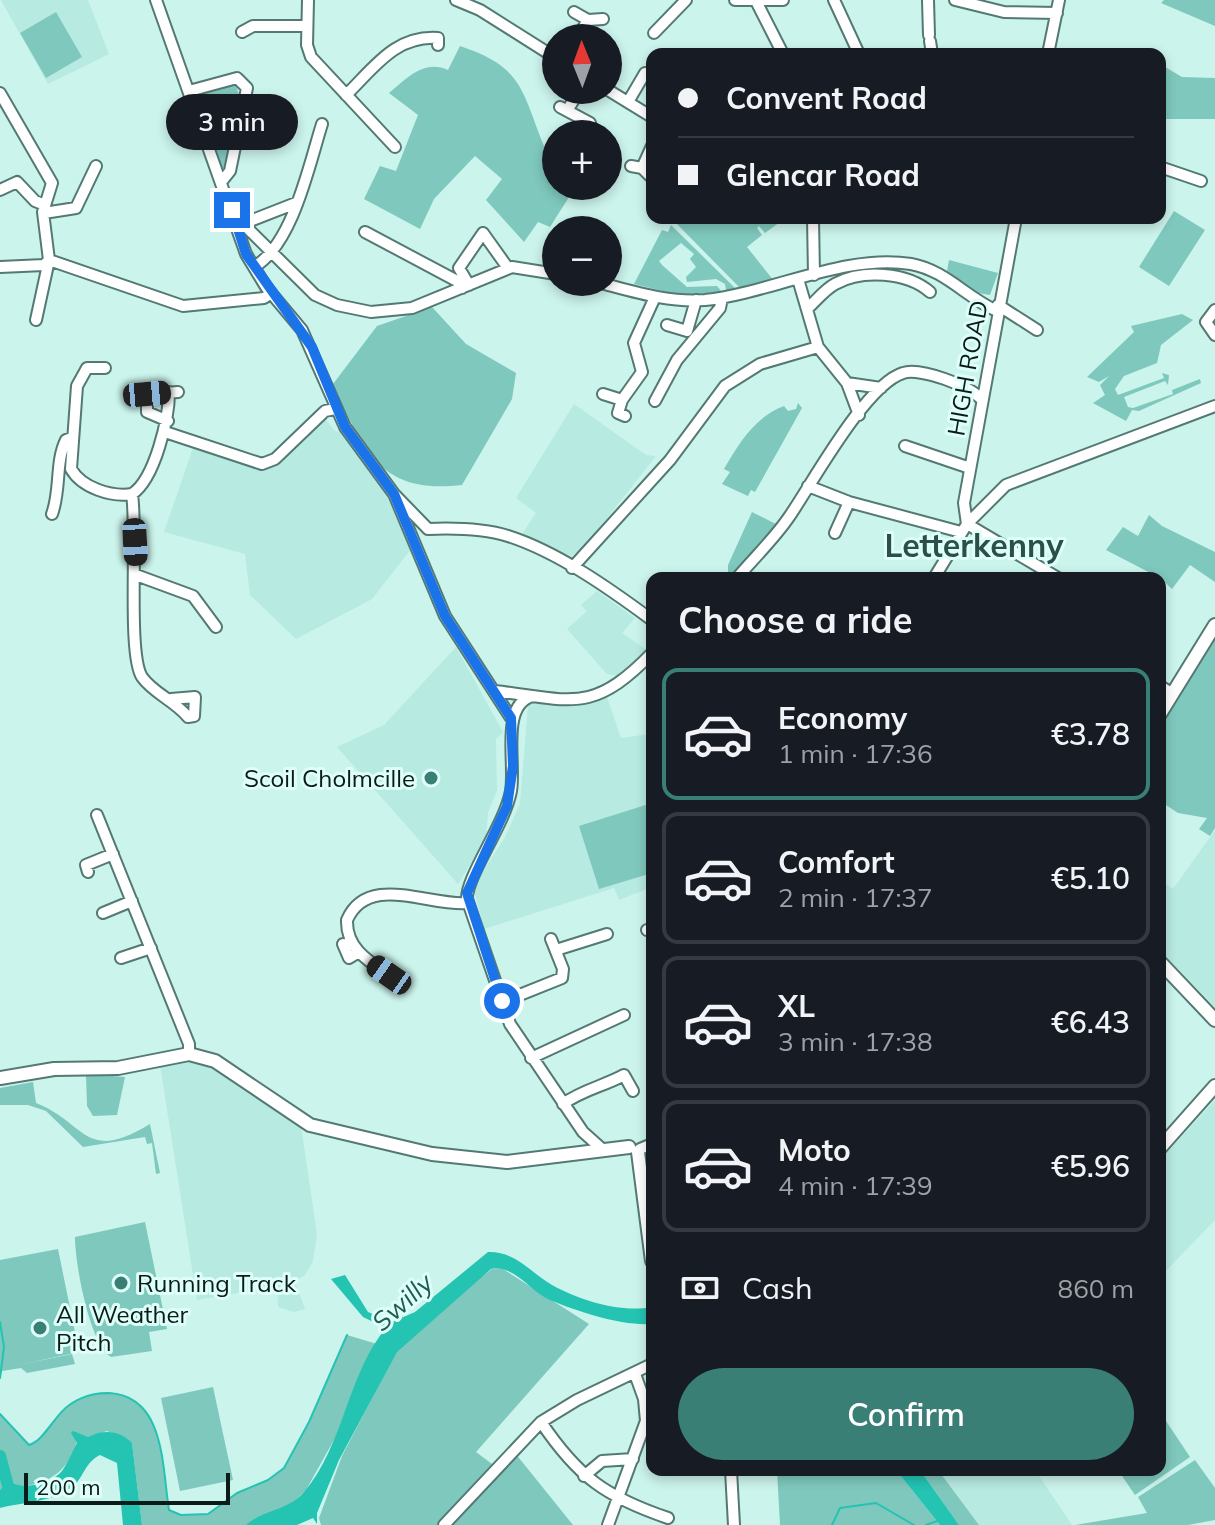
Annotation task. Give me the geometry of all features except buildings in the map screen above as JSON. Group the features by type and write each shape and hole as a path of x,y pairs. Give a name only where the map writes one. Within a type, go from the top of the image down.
{"main road":[{"path":"1166,705 1215,625"},
{"path":"1166,968 1215,1020"},
{"path":"0,1078 56,1068 118,1068 189,1054 215,1061 300,1120 321,1129 432,1154 492,1162 518,1162 602,1149 640,1148 646,1204"},
{"path":"1166,1142 1214,1090"}],"street":[{"path":"156,0 233,215 315,295 350,308 396,312 508,268 542,272"},
{"path":"308,0 311,57 395,147"},
{"path":"456,0 483,12 542,49"},
{"path":"483,12 488,0"},
{"path":"654,33 686,0"},
{"path":"735,0 783,0"},
{"path":"834,0 856,48"},
{"path":"928,0 931,43"},
{"path":"955,0 1004,12 1057,13"},
{"path":"1049,48 1059,0"},
{"path":"756,1 780,48"},
{"path":"574,12 588,20 603,19"},
{"path":"586,24 588,20"},
{"path":"242,32 253,26 307,26"},
{"path":"346,95 402,42 430,37 438,38 438,45"},
{"path":"628,102 644,73"},
{"path":"189,91 237,78 247,88 230,171 222,181"},
{"path":"0,93 51,179 52,195 44,209 49,260 36,320"},
{"path":"622,98 646,113"},
{"path":"568,104 564,108 585,120"},
{"path":"254,267 271,253 296,203 322,124"},
{"path":"641,170 646,159"},
{"path":"0,190 17,182 44,209 76,208 96,166"},
{"path":"1166,169 1201,181"},
{"path":"247,230 296,203"},
{"path":"813,224 814,275"},
{"name":"HIGH ROAD","path":"964,528 963,506 1015,224"},
{"path":"247,230 254,267 312,347 335,409 394,494 416,539 445,616 511,718 513,766 507,806 470,882 468,903 510,1024 583,1132 602,1149"},
{"path":"365,232 465,286"},
{"path":"465,286 459,268 483,233 508,268"},
{"path":"0,267 44,265 49,260"},
{"path":"49,260 190,307 264,298 271,293"},
{"path":"622,288 655,297 722,298 870,264 912,264 945,277 1037,330"},
{"path":"807,309 836,284 856,278 897,276 930,292"},
{"path":"798,279 818,347 847,383 859,415"},
{"path":"625,416 618,413 622,400 642,372 634,343 655,297"},
{"path":"655,401 677,360 720,308 722,298"},
{"path":"667,325 687,331 696,300"},
{"path":"1215,310 1206,322 1215,335"},
{"path":"572,568 670,460 725,386 760,364 818,347"},
{"path":"105,368 87,368 78,383 71,469 76,478 108,493 132,494 140,486 167,427 174,392 143,394 147,412 167,427 264,464 275,459 322,413 335,409"},
{"path":"742,572 786,521 833,445 881,388 902,373 912,371 963,385 982,400"},
{"path":"963,385 986,375"},
{"path":"847,383 881,388"},
{"path":"603,394 622,400"},
{"path":"938,572 964,528 1006,485 1215,406"},
{"path":"52,514 59,495 62,447 66,440 73,437"},
{"path":"905,446 970,468"},
{"path":"808,486 849,502 964,528 1047,572"},
{"path":"132,494 136,575 135,664 145,682 171,699"},
{"path":"394,494 428,529 507,536 572,568 646,613"},
{"path":"835,533 849,502"},
{"path":"416,539 428,529"},
{"path":"136,575 193,596 216,627"},
{"path":"495,691 566,701 590,699 646,659"},
{"path":"1166,690 1173,694"},
{"path":"511,718 519,702 532,696"},
{"path":"97,815 189,1044 189,1054"},
{"path":"88,872 86,865 113,854"},
{"path":"389,975 359,952 350,939 347,920 360,902 370,896 385,894 468,903"},
{"path":"103,913 132,901"},
{"path":"556,950 607,934"},
{"path":"502,1002 562,978 563,969 551,939"},
{"path":"343,944 349,958 359,952"},
{"path":"121,958 151,948"},
{"path":"531,1058 624,1015"},
{"path":"563,1104 578,1092 598,1088 624,1075 633,1091"},
{"path":"583,1132 586,1151"},
{"path":"444,1525 541,1422 577,1400 646,1368"},
{"path":"608,1525 633,1459 646,1413 635,1374"},
{"path":"541,1422 584,1476 618,1499 668,1518"},
{"path":"584,1476 602,1461 633,1459"},
{"path":"731,1476 734,1525"}],"shaded area":[{"path":"1,0 88,0 109,54 48,84"},
{"path":"1164,0 1215,0 1215,26 1161,3"},
{"path":"56,12 82,57 46,78 20,33"},
{"path":"460,46 496,62 517,82 524,95 542,141 542,200 567,200 557,216 542,216 542,224 538,222 524,242 486,200 502,179 475,156 434,199 420,229 364,199 380,166 396,171 418,115 389,93 424,68 448,70"},
{"path":"1166,68 1182,77 1215,78 1215,119 1166,119"},
{"path":"235,82 240,99 224,168 219,166 194,94"},
{"path":"1174,211 1205,230 1169,286 1139,267"},
{"path":"677,224 777,224 765,233 759,226 757,228 762,235 747,247 774,281 741,289"},
{"path":"671,225 736,289 726,290 725,284 716,279 687,282 686,277 696,267 690,259 694,254 681,243 659,261 662,265 687,287 717,286 722,292 679,295 634,284 662,230 668,232"},
{"path":"949,260 998,273 990,295 978,293 947,271"},
{"path":"432,307 466,344 516,373 512,399 462,485 434,486 411,482 392,474 365,447 333,384 377,326"},
{"path":"1182,314 1193,320 1161,345 1157,363 1124,376 1115,389 1118,395 1164,378 1162,373 1169,375 1168,385 1165,381 1124,397 1128,407 1133,408 1173,394 1172,390 1200,379 1201,383 1139,411 1132,410 1126,421 1093,403 1105,395 1100,385 1109,376 1099,382 1087,377 1134,332 1131,326"},
{"path":"798,403 802,408 755,492 751,490 748,496 722,484 730,472 724,469 749,432 774,411 784,406 788,411 796,409"},
{"path":"574,404 646,455 656,456 585,546 566,560 521,536 536,513 516,498"},
{"path":"325,419 335,431 341,432 384,491 411,549 372,599 296,639 250,595 245,554 164,532 193,448 263,471 280,463"},
{"path":"752,512 780,526 738,572 728,572 728,565"},
{"path":"1149,515 1162,526 1215,552 1215,582 1190,565 1172,589 1166,584 1166,572 1148,572 1106,550 1123,527 1138,536"},
{"path":"597,591 635,618 622,633 646,651 627,672 617,676 607,674 567,629 587,611 581,605"},
{"path":"1215,638 1215,828 1210,836 1199,829 1207,818 1178,813 1166,805 1166,717"},
{"name":"Scoil Cholmcille","path":"456,647 503,732 496,739 497,791 488,812 486,839 458,884 337,747 384,725"},
{"path":"606,694 621,738 646,735 646,889 619,900 614,888 484,929 473,886 504,839 520,804 528,705 533,701 588,703"},
{"path":"646,805 646,875 599,889 579,826"},
{"path":"1215,830 1215,1007 1166,956 1166,884 1173,889"},
{"path":"178,1061 212,1066 301,1125 317,1235 313,1261 305,1275 295,1282 305,1309 294,1312 278,1307 277,1286 197,1300 160,1065"},
{"path":"86,1074 125,1077 117,1115 93,1116 87,1106"},
{"path":"33,1082 36,1103 98,1140 112,1140 150,1124 160,1173 156,1174 152,1143 147,1144 145,1137 83,1147 46,1111 28,1105 0,1105 0,1088"},
{"path":"1215,1100 1215,1220 1166,1271 1166,1153"},
{"name":"Running Track","path":"145,1222 167,1329 149,1332 152,1351 111,1357 103,1349 90,1320 75,1237"},
{"name":"All Weather Pitch","path":"58,1249 79,1352 14,1366 72,1354 75,1364 27,1373 21,1368 2,1371 0,1378 0,1260"},
{"path":"488,1252 506,1255 552,1285 588,1301 614,1307 646,1308 646,1324 614,1320 574,1309 542,1296 508,1271 491,1269 397,1352 339,1460 317,1513 317,1524 313,1518 297,1525 246,1525 283,1507 304,1492 328,1453 362,1367 386,1328 363,1317 331,1279 345,1275 368,1312 392,1322 415,1312"},
{"path":"492,1269 503,1269 589,1324 476,1452 496,1467 440,1525 321,1525 319,1518 342,1456 399,1346 420,1324"},
{"path":"347,1335 377,1344 363,1366 335,1438 306,1490 291,1505 246,1525 142,1525 132,1443 107,1431 88,1437 78,1435 70,1459 54,1476 33,1485 8,1485 0,1490 0,1414 29,1445 36,1442 72,1404 95,1393 108,1392 132,1399 151,1418 161,1451 169,1510 181,1515 208,1514 237,1493 268,1480 284,1468 309,1422"},
{"path":"213,1387 233,1480 180,1491 161,1398"},
{"path":"1166,1421 1190,1457 1166,1474"},
{"path":"73,1431 88,1437 111,1432 122,1435 132,1443 142,1525 123,1525 117,1463 100,1455 64,1492 46,1499 0,1508 0,1490 9,1481 36,1485 62,1471 77,1443 71,1433"},
{"path":"515,1453 573,1525 450,1525"},
{"path":"1195,1460 1215,1488 1215,1520 1188,1525 1075,1525 1147,1513 1138,1497"},
{"path":"777,1476 901,1476 940,1525 780,1525"},
{"path":"901,1476 924,1476 959,1525 940,1525"},
{"path":"924,1476 942,1476 979,1525 959,1525"},
{"path":"942,1476 1039,1476 1072,1525 979,1525"},
{"path":"1122,1476 1162,1476 1135,1495"}],"waterway":[{"path":"0,1322 4,1347 0,1378"},
{"path":"0,1414 29,1445 40,1438 63,1410 78,1400 103,1393 128,1397 141,1407 158,1437 169,1510 181,1515 208,1514 237,1493 268,1480 284,1468 309,1422 347,1335"},
{"path":"0,1456 11,1497"},
{"path":"832,1525 840,1508 876,1503 914,1525"},
{"path":"926,1525 940,1520"}],"place":[{"name":"Scoil Cholmcille","path":"431,778"},
{"name":"Running Track","path":"121,1283"},
{"name":"All Weather Pitch","path":"40,1328"}],"district":[{"name":"Letterkenny","path":"974,545"}],"route":[{"path":"232,210 246,254 266,287 294,319 312,347 345,427 394,494 416,539 445,616 511,718 511,791 494,839 467,893 472,918 502,1001"}],"water label":[{"name":"Swilly","path":"402,1302"}]}
